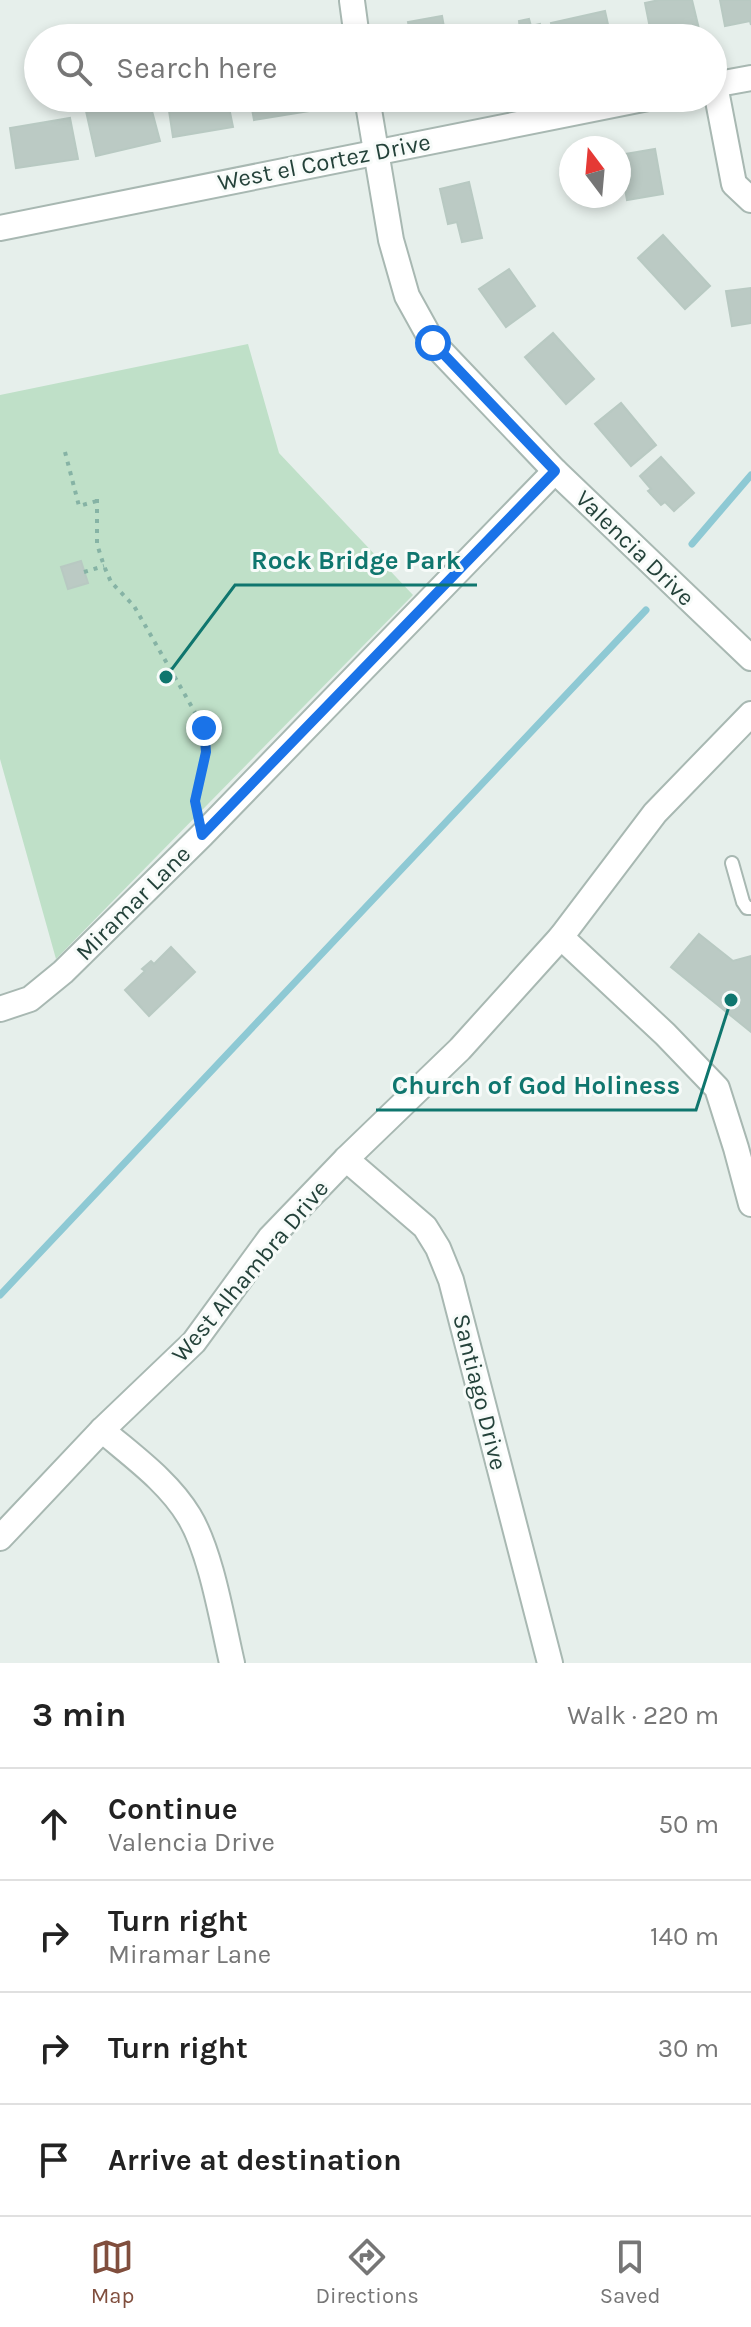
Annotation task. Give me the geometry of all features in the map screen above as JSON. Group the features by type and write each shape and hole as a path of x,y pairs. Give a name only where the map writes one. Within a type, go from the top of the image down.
{"street":[{"path":"352,1 355,24"},
{"path":"727,83 751,78"},
{"name":"Valencia Drive","path":"369,112 391,240 407,296 433,343 555,471 751,658"},
{"name":"West el Cortez Drive","path":"0,228 577,112"},
{"path":"719,112 734,184 751,200"},
{"name":"Miramar Lane","path":"0,1009 30,999 63,972 202,835 555,471"},
{"name":"West Alhambra Drive","path":"0,1538 102,1430 194,1342 270,1238 346,1159 460,1049 561,937 655,813 751,714"},
{"path":"561,937 665,1034 717,1088 751,1204"},
{"name":"Santiago Drive","path":"346,1159 425,1227 445,1261 550,1663"},
{"path":"102,1430 159,1480 189,1516 207,1560 232,1663"}],"lane":[{"path":"732,863 743,902 751,908"}],"path":[{"path":"65,452 79,506 97,500 97,544 111,582 134,606 204,728 206,752 195,801 202,835"},
{"path":"84,572 104,566"}],"green space":[{"path":"248,344 279,453 413,595 56,959 0,759 0,395"}],"building":[{"path":"692,0 698,24 649,24 645,3"},
{"path":"720,0 751,0 751,25 750,21 725,24"},
{"path":"605,11 608,24 551,24"},
{"path":"442,16 443,24 408,24"},
{"path":"529,19 530,24 519,24 519,21"},
{"path":"86,112 152,112 160,141 96,156"},
{"path":"169,112 230,112 233,127 173,137"},
{"path":"253,112 304,112 254,120"},
{"path":"70,118 78,159 16,168 10,128"},
{"path":"655,149 663,194 631,199 631,153"},
{"path":"469,182 482,238 462,242 457,222 448,224 440,189"},
{"path":"663,235 710,286 685,309 638,258"},
{"path":"509,269 535,306 506,327 479,289"},
{"path":"751,288 751,323 732,326 726,291"},
{"path":"553,333 594,379 566,404 525,357"},
{"path":"621,403 656,445 631,466 595,424"},
{"path":"661,457 694,493 674,511 665,502 661,505 640,476"},
{"path":"81,561 88,583 68,589 61,567"},
{"path":"699,934 733,961 751,956 751,1032 671,967"},
{"path":"171,947 195,972 149,1016 125,990 145,971 142,969 151,961 154,964"}],"waterway":[{"path":"692,544 751,475"},
{"path":"0,1295 646,610"}],"place":[{"name":"Rock Bridge Park","path":"166,677"},
{"name":"Church of God Holiness","path":"731,1000"}],"route":[{"path":"204,728 206,752 195,801 202,835 555,471 433,343"}]}
